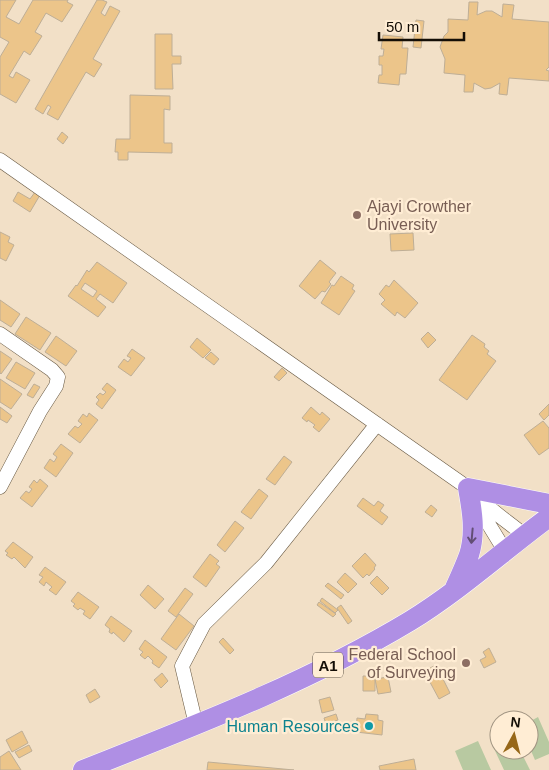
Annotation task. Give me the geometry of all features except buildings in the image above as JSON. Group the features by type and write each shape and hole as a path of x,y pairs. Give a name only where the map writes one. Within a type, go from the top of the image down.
{"highway":[{"path":"455,590 470,553 474,495 549,504"},
{"name":"A1","path":"83,770 274,692 364,647 412,620 455,590 549,517"}],"street":[{"path":"0,160 377,424 492,508 524,536"},
{"path":"0,334 56,373 58,382 40,410 0,487"},
{"path":"196,725 182,666 204,624 266,563 377,424"},
{"path":"474,495 483,515 505,551"}],"green space":[{"path":"539,719 549,742 549,754 539,758"},
{"path":"478,741 491,770 463,770 455,751"},
{"path":"499,760 525,760 530,770 504,770"}],"place":[{"name":"Ajayi Crowther University","path":"357,215"},
{"name":"Federal School of Surveying","path":"466,663"},
{"name":"Human Resources","path":"369,726"}]}
